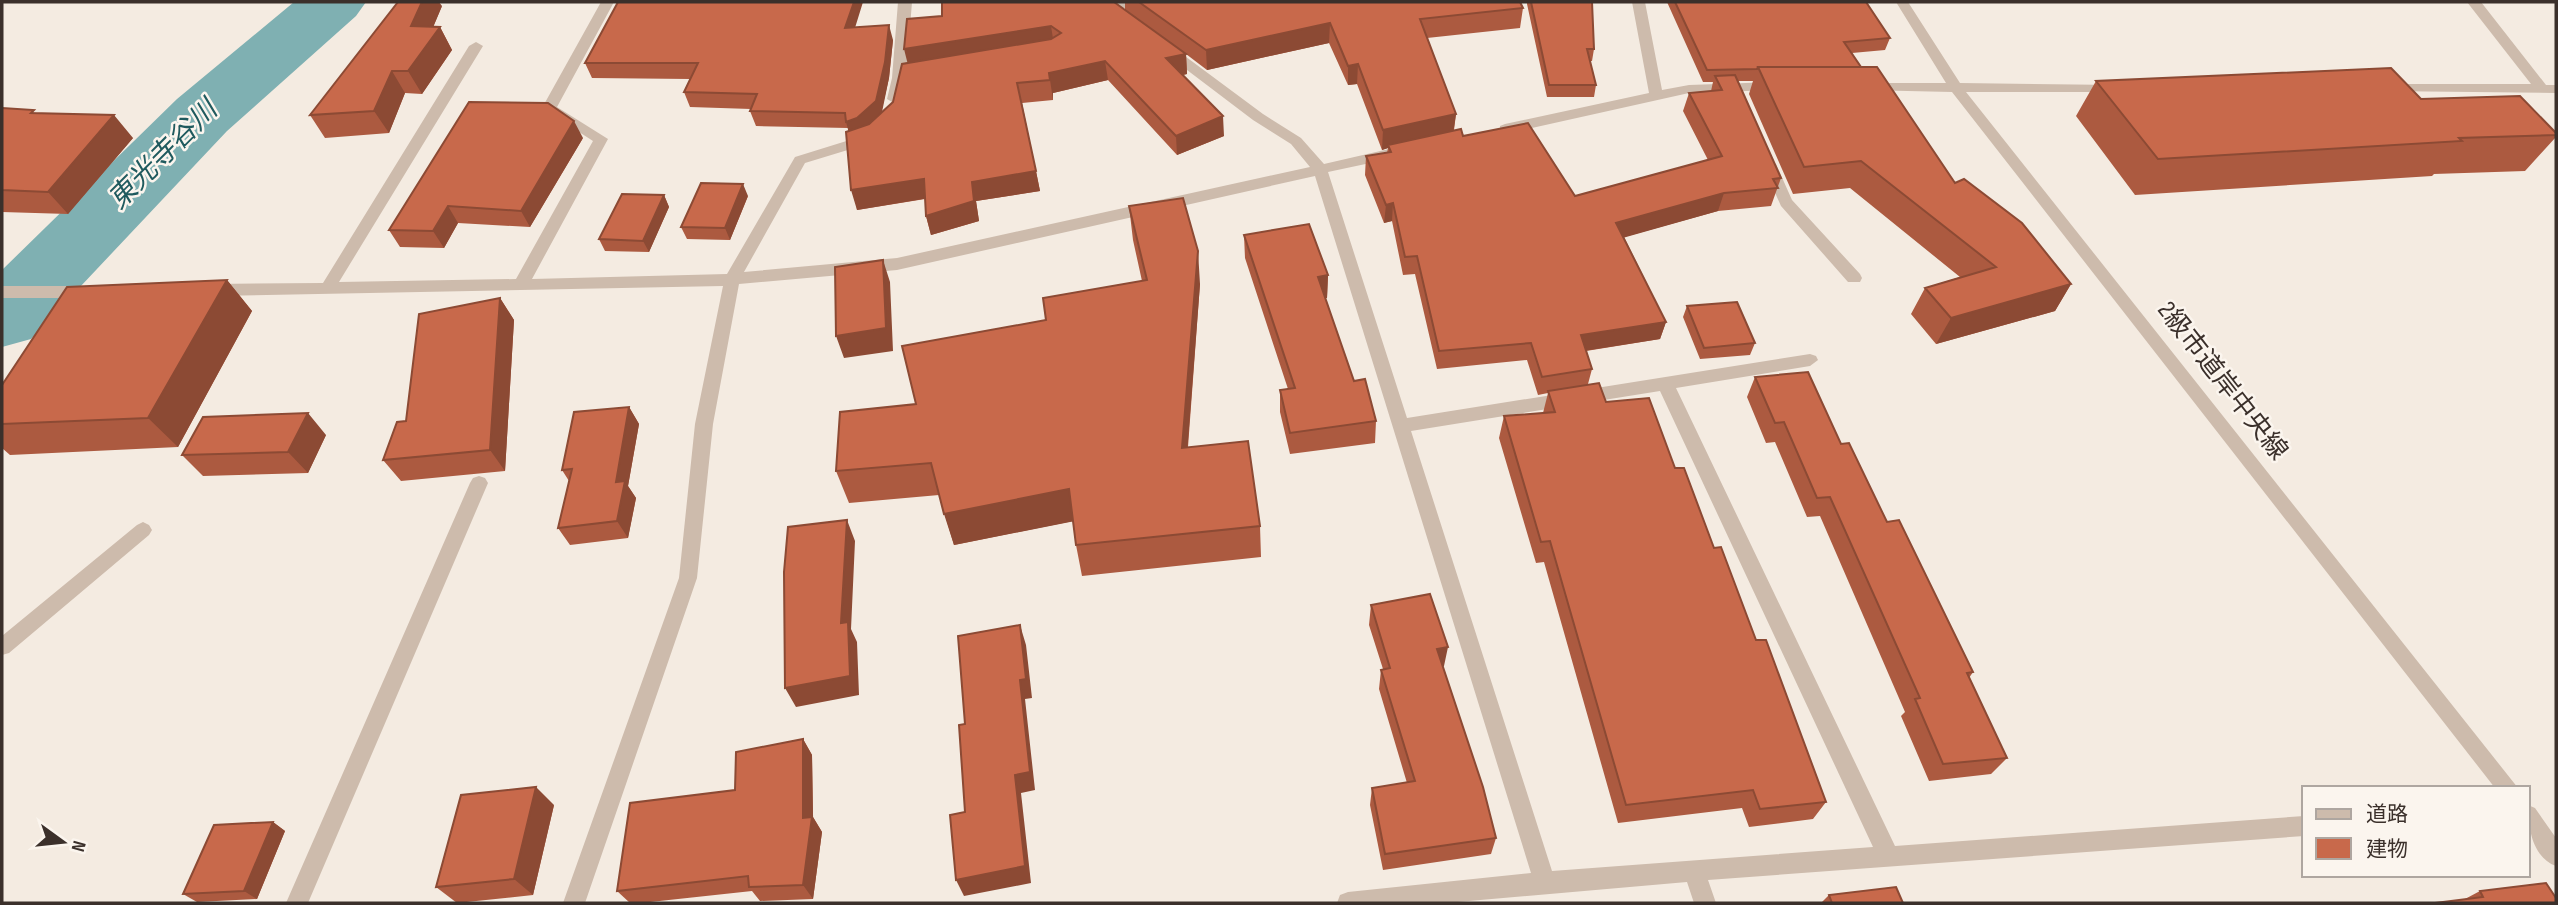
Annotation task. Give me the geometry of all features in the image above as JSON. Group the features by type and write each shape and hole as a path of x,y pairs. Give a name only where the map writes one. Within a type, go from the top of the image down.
{"street":[{"path":"520,286 601,139 549,108 607,2"},
{"path":"892,110 905,77 905,2"},
{"path":"1105,5 1135,2"},
{"path":"1639,2 1656,96"},
{"name":"2級市道岸中央線","path":"1902,2 1956,89 2506,786"},
{"path":"2474,2 2549,88"},
{"path":"1105,5 1130,23"},
{"path":"1151,39 1258,117 1296,141 1320,169 1545,883"},
{"path":"327,289 476,46"},
{"path":"1495,131 1689,89 1739,94 1793,87"},
{"path":"1847,87 2123,88"},
{"path":"2374,88 2549,88"},
{"path":"574,903 688,578 704,424 732,279 800,160 868,139 883,127"},
{"path":"1764,151 1786,202 1854,278"},
{"path":"192,290 520,286 732,279 897,264 1401,152"},
{"path":"2,292 92,292"},
{"path":"1401,426 1810,360"},
{"path":"1665,383 1889,857"},
{"path":"297,903 479,483"},
{"path":"2,646 143,530"},
{"path":"2530,818 2556,856"},
{"path":"1348,903 1436,900 1545,883 2302,826"},
{"path":"1694,872 1705,903"}],"building":[{"path":"398,2 422,2 411,26 440,27 408,71 392,71 374,111 310,115"},
{"path":"618,2 854,2 845,28 889,25 885,62 876,101 857,118 846,122 845,113 750,111 757,94 684,92 698,63 585,63"},
{"path":"942,2 1114,2 1186,54 1166,58 1223,116 1176,136 1105,61 1049,73 1050,80 1017,83 1036,171 972,182 974,201 926,216 924,179 851,190 846,132 869,124 893,102 902,64 1051,39 1061,33 1051,26 904,49 907,19 942,16"},
{"path":"1139,2 1520,2 1523,8 1420,19 1456,114 1383,130 1358,64 1348,66 1330,23 1206,50"},
{"path":"1531,2 1592,2 1594,49 1587,49 1596,85 1549,85"},
{"path":"1675,2 1866,2 1890,38 1844,42 1861,67 1707,70"},
{"path":"1758,67 1877,67 1955,183 1964,179 2022,223 2071,284 1951,318 1925,288 1996,267 1861,161 1804,167"},
{"path":"2391,68 2421,99 2520,96 2556,135 2459,138 2462,141 2158,159 2096,81"},
{"path":"1735,75 1781,178 1773,179 1778,188 1724,193 1616,223 1666,322 1581,335 1592,369 1542,377 1531,343 1439,351 1417,256 1405,257 1393,203 1386,205 1366,156 1391,152 1388,145 1461,129 1463,136 1528,123 1575,196 1722,156 1689,93 1722,90 1715,76"},
{"path":"469,102 548,103 574,121 521,211 448,206 433,231 389,230"},
{"path":"2,108 34,110 31,113 114,115 48,192 2,190"},
{"path":"701,183 743,184 725,228 681,227"},
{"path":"622,194 664,195 643,241 599,239"},
{"path":"1183,198 1198,251 1182,448 1248,441 1260,526 1076,545 1069,489 944,514 931,463 836,471 840,412 916,404 902,346 1046,320 1043,298 1147,280 1129,206"},
{"path":"1309,224 1328,275 1318,277 1354,381 1365,379 1376,421 1290,433 1280,390 1295,388 1244,235"},
{"path":"883,260 886,328 836,336 835,267"},
{"path":"227,280 148,418 2,424 2,385 67,287"},
{"path":"500,298 490,450 383,460 397,422 406,421 419,314"},
{"path":"1737,302 1755,343 1704,348 1687,306"},
{"path":"1808,372 1841,444 1849,443 1887,522 1899,520 1973,672 1967,673 2007,758 1943,764 1915,699 1920,698 1830,497 1817,498 1784,422 1775,423 1755,377"},
{"path":"1599,383 1606,402 1649,398 1675,468 1684,468 1714,548 1721,547 1756,640 1766,640 1826,802 1760,809 1753,790 1626,805 1550,541 1541,542 1504,416 1555,412 1548,391"},
{"path":"629,407 616,482 625,481 617,521 558,528 572,469 562,470 574,412"},
{"path":"308,413 288,452 182,455 203,417"},
{"path":"847,520 841,623 848,622 850,676 785,688 784,572 788,527"},
{"path":"1430,594 1448,647 1437,649 1483,787 1496,838 1385,854 1372,788 1415,781 1381,670 1390,668 1371,605"},
{"path":"1020,625 1026,679 1020,680 1030,772 1015,775 1025,866 956,880 950,815 965,812 959,725 965,724 958,636"},
{"path":"803,739 803,818 812,817 803,885 749,887 748,876 617,891 630,803 735,790 736,752"},
{"path":"536,787 514,879 436,887 461,795"},
{"path":"273,822 244,891 183,894 214,825"},
{"path":"2546,883 2556,898 2556,903 2435,903 2483,897 2480,891"},
{"path":"1896,887 1903,903 1832,903 1829,895"}],"waterway":[{"name":"東光寺谷川","path":"2,318 202,115 333,2"}]}
